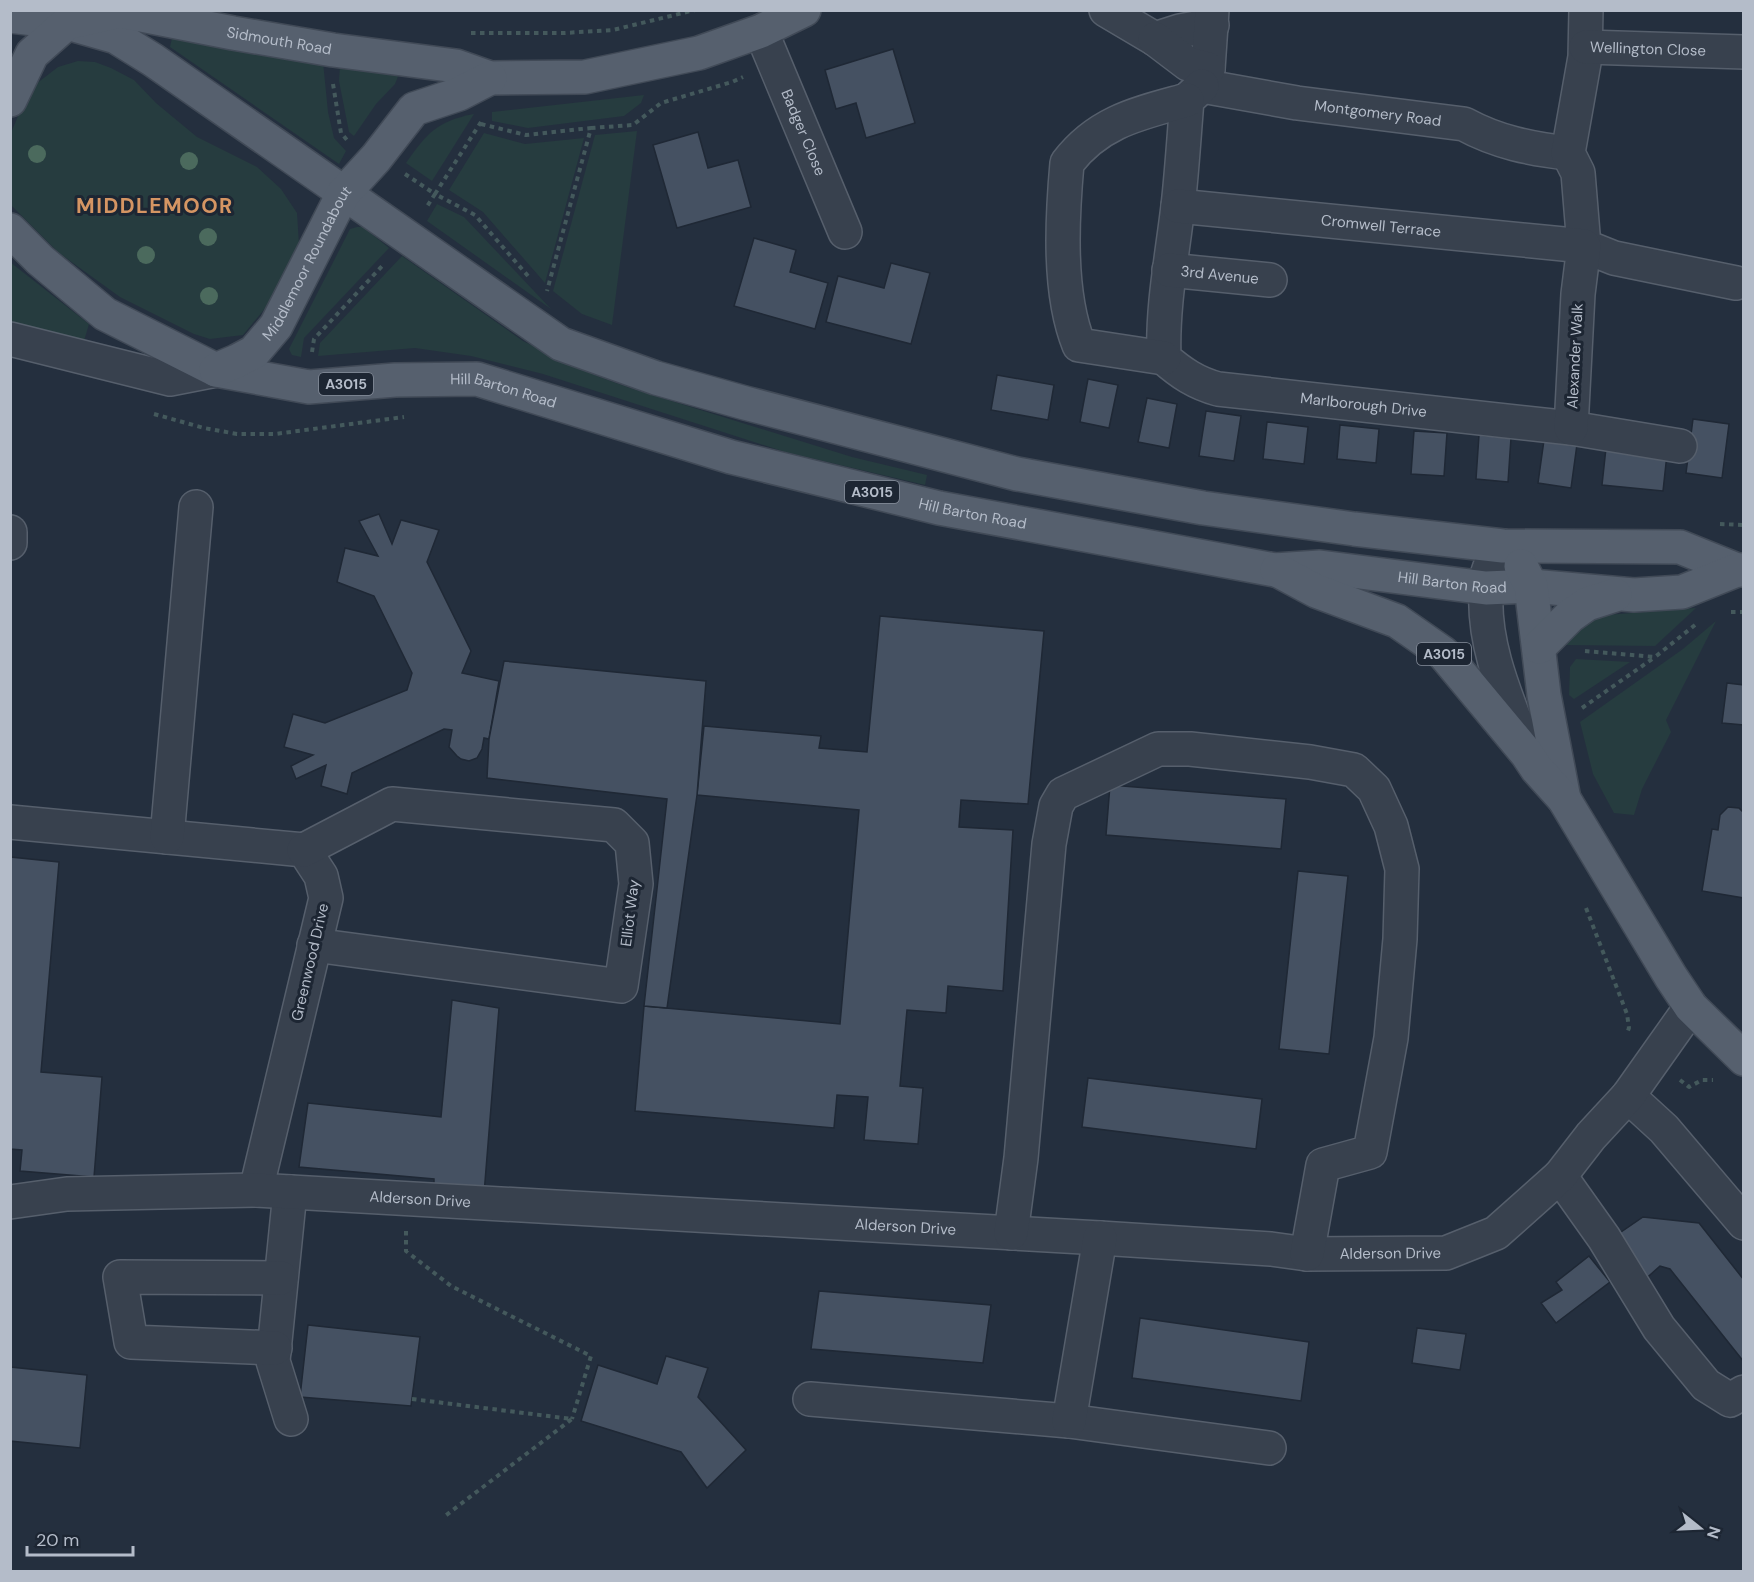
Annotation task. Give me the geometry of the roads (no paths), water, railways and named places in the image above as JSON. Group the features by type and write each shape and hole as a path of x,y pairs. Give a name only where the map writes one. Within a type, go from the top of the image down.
{"main road":[{"name":"Sidmouth Road","path":"67,23 121,10 233,33 333,50 456,66 490,78 585,77 699,53 761,31 804,10"},
{"path":"10,16 67,23"},
{"path":"10,100 32,54 67,23"},
{"name":"Middlemoor Roundabout","path":"67,23 116,37 153,60 343,194 276,326 254,352 216,369"},
{"name":"Sidmouth Road","path":"343,194 376,158 414,110 459,94 490,78"},
{"name":"Hill Barton Road","path":"343,194 561,344 656,378 734,400 1017,474 1203,508 1354,529 1503,546 1680,547 1740,570"},
{"path":"10,231 40,260 105,314 216,369"},
{"name":"Hill Barton Road","path":"216,369 309,387 395,380 477,379 731,458 939,508 1275,570 1320,567 1486,588 1531,586 1634,595 1682,592 1740,570"},
{"name":"A3015","path":"1503,546 1515,558 1531,586 1544,694 1564,799"},
{"name":"A3015","path":"1275,570 1316,591 1397,621 1443,653 1527,754 1537,770 1564,799 1691,1007 1743,1059"},
{"path":"1539,646 1570,616 1587,604 1620,593"}],"street":[{"name":"Montgomery Road","path":"1106,10 1155,39 1188,64 1199,85 1297,103 1464,124 1486,136 1535,150 1569,153"},
{"path":"1586,47 1587,10"},
{"path":"1155,39 1212,18"},
{"path":"1164,358 1163,338 1169,270 1178,206 1212,18"},
{"name":"Badger Close","path":"761,31 844,232"},
{"name":"Wellington Close","path":"1584,246 1578,173 1569,153 1586,47 1743,52"},
{"name":"Marlborough Drive","path":"1199,85 1098,133 1067,163 1064,236 1066,282 1072,327 1079,345 1164,358 1198,383 1218,389 1571,429"},
{"name":"Cromwell Terrace","path":"1178,206 1584,246"},
{"path":"1584,246 1614,258 1736,283"},
{"name":"Alexander Walk","path":"1584,246 1578,294 1571,429 1680,446"},
{"name":"3rd Avenue","path":"1169,270 1270,280"},
{"path":"10,339 170,379 216,369"},
{"path":"167,837 196,507"},
{"path":"10,532 10,543"},
{"path":"1503,546 1488,572 1485,612 1487,631 1527,754"},
{"path":"1011,1233 1021,1158 1049,844 1056,806 1063,794 1158,749 1190,749 1310,762 1354,770 1374,789 1391,826 1402,869 1400,939 1391,1038 1370,1152 1323,1165 1307,1254"},
{"name":"Elliot Way","path":"304,850 392,804 614,825 632,843 636,884 621,986 314,945"},
{"path":"10,822 304,850"},
{"name":"Greenwood Drive","path":"256,1190 326,898 321,876 304,850"},
{"name":"Alderson Drive","path":"10,1202 68,1194 256,1190 1100,1238 1271,1249 1307,1254 1446,1253 1496,1233 1560,1176 1591,1136 1628,1096 1691,1007"},
{"path":"1628,1096 1664,1129 1743,1223"},
{"path":"1560,1176 1604,1238 1659,1328 1706,1385 1730,1400 1743,1392"},
{"path":"290,1192 273,1361 291,1419"},
{"path":"1070,1421 1100,1238"},
{"path":"275,1348 131,1342 120,1277 281,1278"},
{"path":"810,1399 1070,1421 1269,1448"}],"district":[{"name":"MIDDLEMOOR","path":"155,206"}]}
